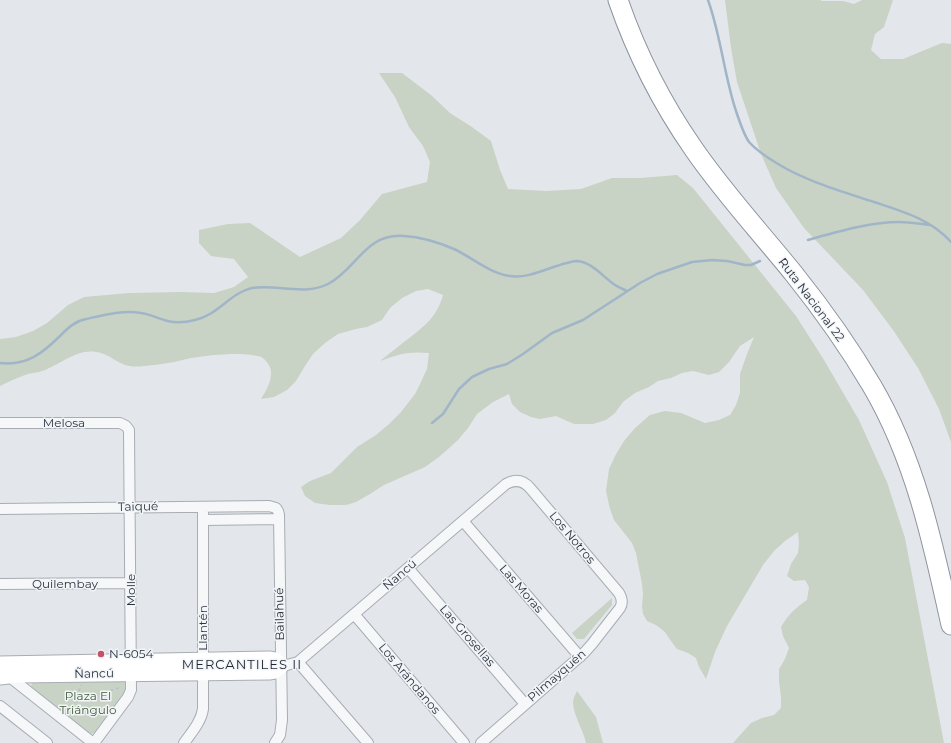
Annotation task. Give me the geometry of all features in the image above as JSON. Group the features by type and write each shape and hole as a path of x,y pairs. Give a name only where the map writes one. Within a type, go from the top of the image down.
{"highway":[{"name":"Ruta Nacional 22","path":"618,0 624,19 654,84 692,147 717,181 818,306 858,363 885,409 907,460 920,498 951,625"}],"street":[{"name":"Melosa","path":"0,423 120,423 126,426"},
{"name":"Molle","path":"94,743 130,694 131,688 129,674 131,583 129,433 126,426"},
{"name":"Ñancú","path":"2,672 129,674 203,667 272,672 281,666 298,662 506,484 517,481"},
{"name":"Los Notros","path":"517,481 524,482 530,488 619,593 622,601"},
{"name":"Taiqué","path":"0,508 269,506 276,508"},
{"name":"Llantén","path":"184,743 202,717 203,705 203,507"},
{"name":"Bailahué","path":"275,743 280,735 282,727 279,513 276,508"},
{"path":"203,520 279,519"},
{"name":"Las Moras","path":"463,521 580,657"},
{"name":"Las Grosellas","path":"408,568 526,704"},
{"name":"Quilembay","path":"0,584 131,583"},
{"name":"Pilmayquén","path":"481,743 588,649 620,608 622,601"},
{"name":"Los Arándanos","path":"354,614 464,743"},
{"path":"298,662 368,743"},
{"path":"2,672 94,743"},
{"path":"0,706 47,743"}],"path":[{"path":"76,701 129,674"},
{"path":"71,716 82,684"}],"green space":[{"path":"725,0 821,0 843,1 854,4 862,0 893,0 884,27 875,34 871,50 881,59 903,59 942,43 951,44 951,442 939,409 918,368 893,330 863,290 804,228 776,188 761,154 737,82"},
{"path":"379,73 402,73 431,95 450,113 491,141 508,189 546,191 581,189 612,178 640,178 677,175 693,188 796,316 859,420 887,482 905,538 944,743 733,743 751,723 774,715 781,708 779,669 789,648 783,636 781,627 792,612 807,600 809,587 805,580 794,581 787,576 791,564 798,553 798,532 774,551 763,565 727,626 715,652 706,679 696,658 677,649 665,632 656,625 647,621 643,614 642,584 636,553 632,543 614,520 610,509 606,491 609,469 624,441 635,428 650,415 665,411 681,413 705,423 719,420 730,415 736,405 740,393 740,374 754,337 740,346 729,362 719,372 709,375 693,371 658,381 635,393 623,402 615,413 606,420 593,424 574,424 556,416 540,419 531,417 520,412 512,404 509,394 493,402 477,414 458,440 425,467 384,485 356,502 346,505 315,503 305,496 301,487 310,481 331,473 357,447 376,435 389,424 401,412 415,394 427,369 429,353 415,352 380,361 428,322 437,310 443,295 428,289 416,291 402,298 390,308 382,320 367,327 338,334 313,354 296,381 287,390 274,397 261,399 268,387 271,377 271,369 268,364 261,357 246,354 207,356 136,367 125,365 101,353 93,351 85,352 42,371 27,374 0,386 0,339 16,337 33,331 47,323 68,305 84,297 129,293 214,293 234,287 248,277 234,259 211,256 199,243 199,230 228,224 250,223 300,257 341,238 360,220 382,194 427,182 430,162 423,146 409,127 395,97"},
{"path":"612,598 612,605 584,639 577,639 572,633"},
{"name":"Plaza El Triángulo","path":"32,681 127,681 128,691 95,733 89,734 33,690 31,687"},
{"path":"577,691 596,717 603,743 586,743 573,703"}],"waterway":[{"path":"708,0 736,111 745,135 752,145 770,159 801,176 825,186 915,217 934,227 951,242"},
{"path":"808,240 854,228 888,222 930,225"},
{"path":"0,363 18,362 34,357 41,353 72,325 78,321 86,319 114,313 134,312 148,314 171,322 189,321 211,314 237,294 252,288 271,287 310,289 319,287 338,278 370,246 380,240 391,237 404,236 423,239 443,245 454,249 495,272 510,276 524,276 571,262 582,262 588,264 615,285 627,291"},
{"path":"432,423 443,414 459,389 472,377 489,369 507,364 552,333 583,320 640,283 657,274 692,262 712,260 751,265 760,261"}],"place":[{"name":"N-6054","path":"101,654"}],"district":[{"name":"MERCANTILES II","path":"242,665"}]}
